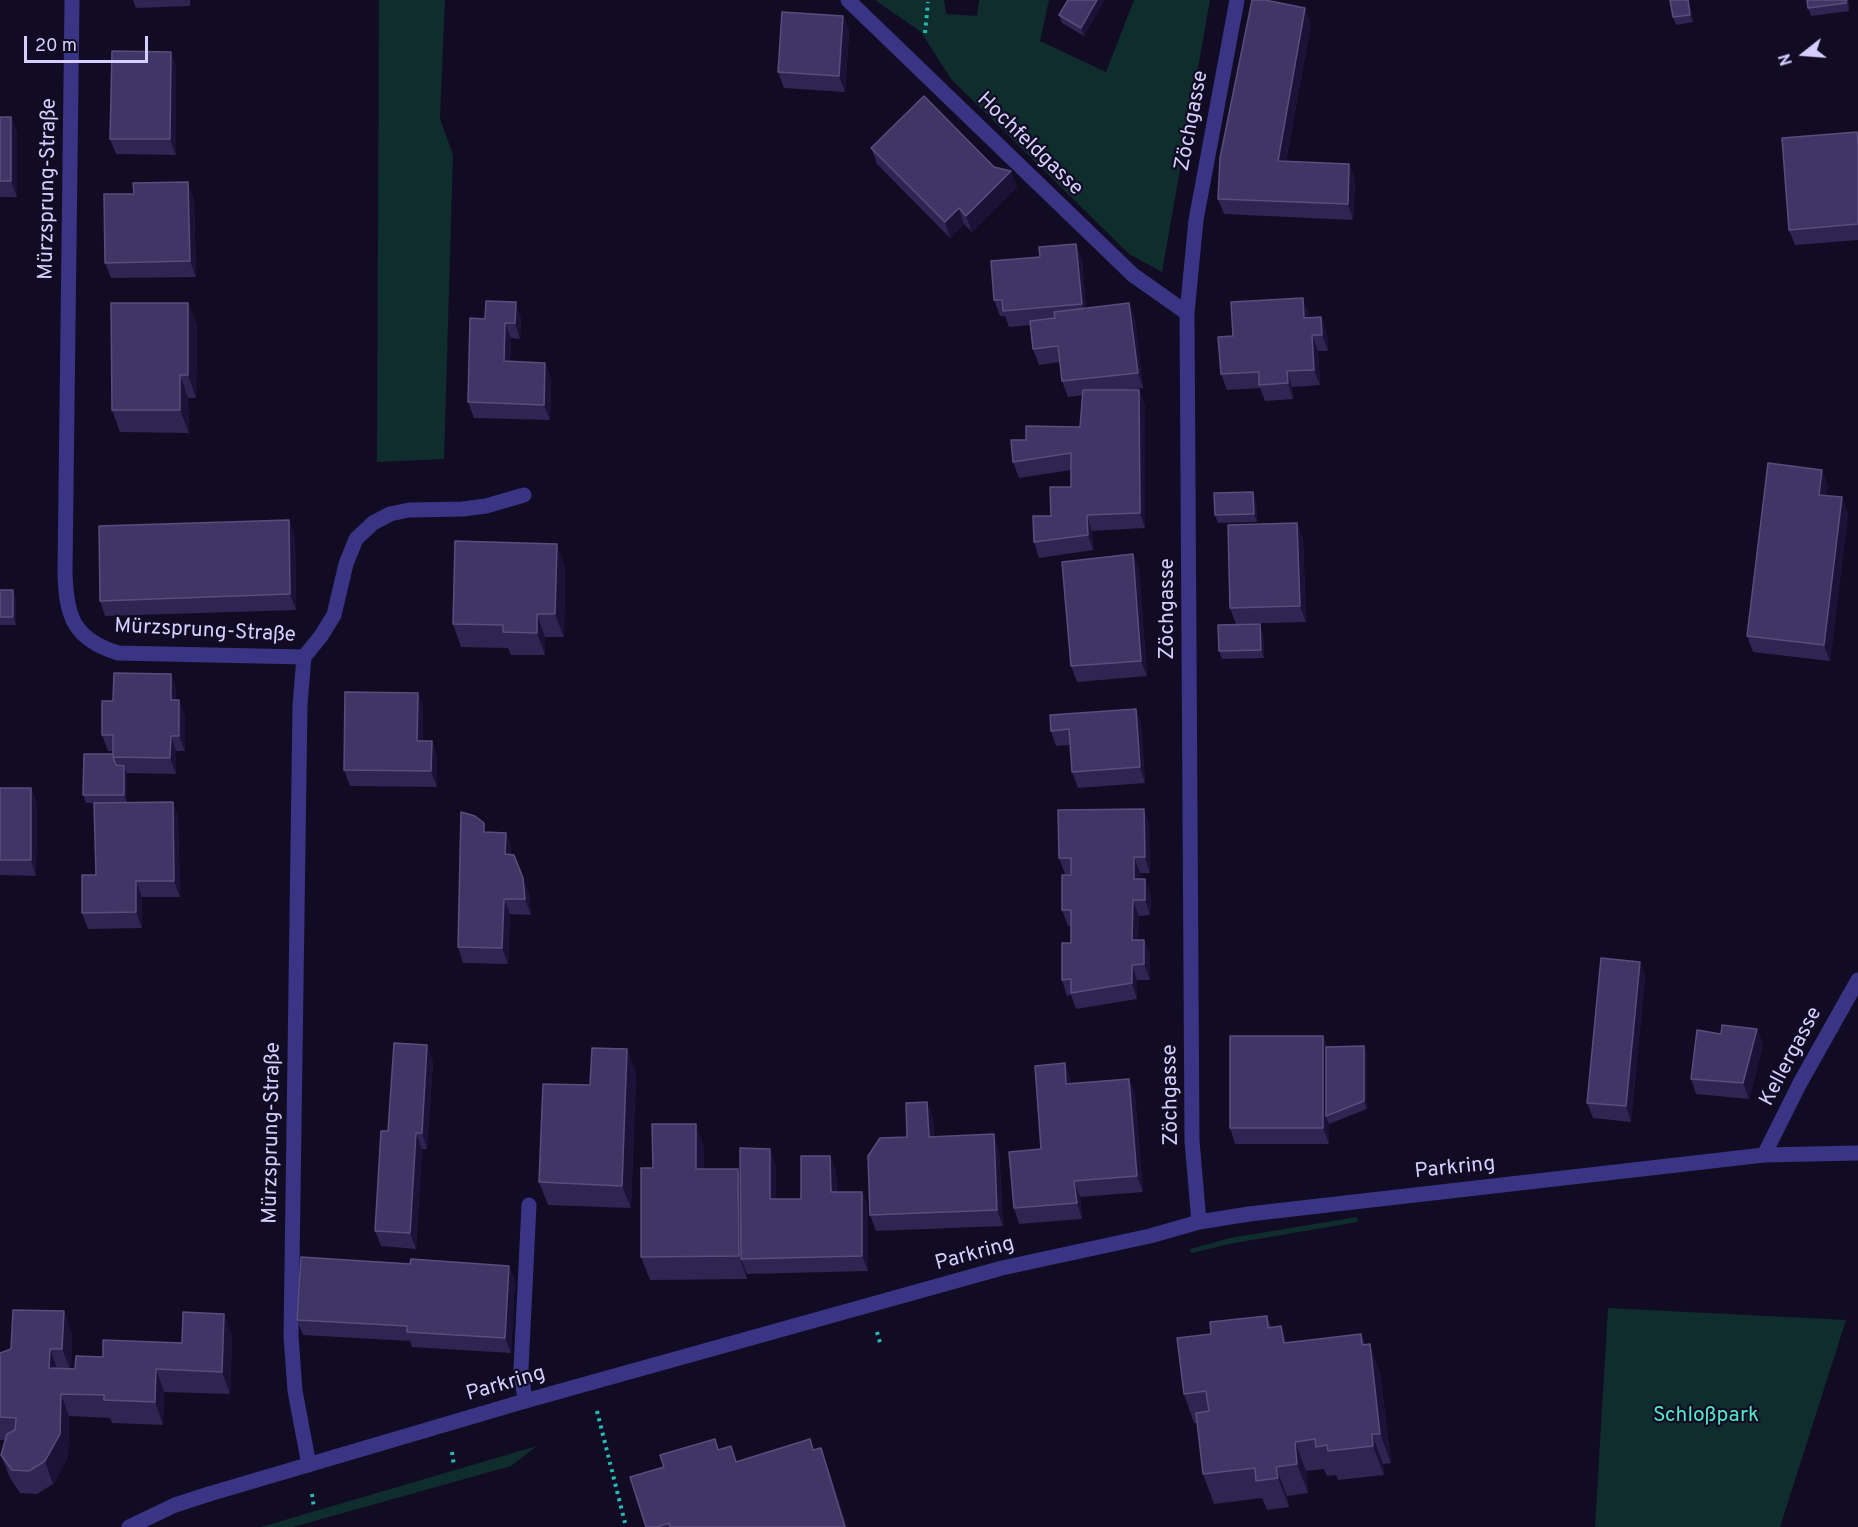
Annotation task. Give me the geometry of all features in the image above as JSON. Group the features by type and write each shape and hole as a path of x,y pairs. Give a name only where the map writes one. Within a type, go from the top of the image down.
{"street":[{"name":"Mürzsprung-Straße","path":"72,0 65,572 65,592 69,612 80,632 99,647 118,653 304,657 300,705 291,1336 296,1391 309,1465"},
{"name":"Hochfeldgasse","path":"848,0 1132,275 1187,313"},
{"name":"Zöchgasse","path":"1199,1222 1192,1141 1187,313 1196,220 1237,0"},
{"path":"304,657 334,615 346,564 356,539 373,523 390,514 409,510 463,509 486,506 524,495"},
{"name":"Kellergasse","path":"1764,1155 1800,1083 1858,980"},
{"name":"Parkring","path":"129,1527 175,1505 525,1401 1002,1268 1150,1236 1199,1222 1250,1214 1764,1155 1858,1153"},
{"path":"525,1401 520,1369 529,1205"}],"path":[{"path":"603,1438 626,1527"}],"green space":[{"path":"379,0 445,0 440,119 453,155 444,459 377,462"},
{"path":"875,0 944,0 946,14 977,16 979,0 1049,0 1040,41 1106,72 1134,0 1210,0 1162,272 1129,254 951,79 921,32"},
{"path":"1357,1217 1358,1222 1234,1243 1191,1253 1190,1249 1230,1238"},
{"name":"Schloßpark","path":"1608,1308 1846,1320 1780,1527 1595,1527"},
{"path":"537,1446 511,1466 293,1527 261,1527"}],"building":[{"path":"1068,0 1097,0 1081,28 1059,15"},
{"path":"1252,0 1265,0 1305,8 1278,161 1349,164 1348,204 1218,199 1220,158"},
{"path":"1670,0 1688,0 1690,15 1673,17"},
{"path":"1807,0 1846,0 1846,3 1808,8"},
{"path":"782,12 843,16 839,76 778,72"},
{"path":"112,51 171,52 170,139 110,139"},
{"path":"924,96 994,167 1011,171 966,216 959,208 945,222 871,148"},
{"path":"0,117 11,117 11,181 0,181"},
{"path":"1857,132 1858,224 1789,230 1782,138"},
{"path":"188,182 190,261 105,263 104,194 134,194 133,183"},
{"path":"1076,244 1082,304 1003,311 1002,300 994,300 991,261 1040,257 1039,247"},
{"path":"1303,298 1304,318 1321,317 1322,335 1312,335 1314,370 1287,371 1288,383 1259,385 1259,372 1221,374 1218,337 1233,336 1231,302"},
{"path":"486,301 516,302 515,323 505,323 504,361 545,363 544,405 468,402 470,318 485,319"},
{"path":"111,303 188,303 188,375 180,375 180,410 112,410"},
{"path":"1129,303 1138,373 1062,381 1058,346 1033,349 1030,321 1055,318 1054,312"},
{"path":"1083,390 1139,390 1140,513 1087,515 1088,535 1034,542 1033,516 1051,516 1050,487 1071,487 1071,453 1013,462 1011,440 1026,440 1026,426 1080,427"},
{"path":"1768,463 1822,470 1819,495 1842,497 1824,645 1747,636"},
{"path":"1253,492 1254,514 1215,515 1214,493"},
{"path":"289,520 290,594 100,601 99,526"},
{"path":"1297,523 1300,606 1230,608 1228,525"},
{"path":"455,541 557,544 555,614 537,614 537,633 503,632 503,625 453,624"},
{"path":"1133,554 1141,661 1071,666 1062,562"},
{"path":"0,590 13,590 13,617 0,617"},
{"path":"1260,624 1261,650 1219,651 1218,625"},
{"path":"114,673 171,674 171,700 179,700 179,736 171,736 170,758 113,757 113,735 102,735 102,701 113,701"},
{"path":"345,692 418,693 417,741 432,741 431,771 344,770"},
{"path":"1136,709 1140,767 1072,772 1069,729 1051,731 1050,715"},
{"path":"84,754 113,754 116,765 124,766 124,795 83,795"},
{"path":"0,788 31,788 31,860 0,860"},
{"path":"173,802 174,881 136,881 136,912 82,913 82,875 96,875 94,803"},
{"path":"1144,809 1145,857 1134,857 1134,879 1145,879 1145,900 1133,900 1132,940 1144,940 1144,964 1132,965 1132,983 1071,993 1071,979 1062,980 1062,943 1071,943 1071,910 1062,910 1062,875 1071,875 1071,858 1059,858 1058,810"},
{"path":"461,812 475,816 484,823 484,832 506,833 505,854 514,855 523,878 525,899 504,899 502,948 458,947"},
{"path":"1601,958 1640,962 1626,1106 1587,1103"},
{"path":"1722,1025 1757,1029 1743,1083 1691,1079 1697,1030 1721,1034"},
{"path":"1230,1036 1323,1036 1323,1128 1230,1128"},
{"path":"394,1043 427,1045 422,1133 416,1133 410,1233 375,1231 381,1131 388,1131"},
{"path":"1364,1046 1364,1101 1326,1116 1326,1047"},
{"path":"592,1048 627,1049 622,1186 539,1182 543,1084 590,1085"},
{"path":"1065,1063 1066,1084 1129,1079 1137,1176 1074,1181 1077,1203 1014,1208 1009,1152 1041,1149 1035,1066"},
{"path":"927,1102 929,1137 994,1134 997,1210 870,1215 868,1156 880,1138 907,1137 906,1103"},
{"path":"652,1124 696,1124 696,1169 738,1169 739,1256 641,1257 641,1168 653,1168"},
{"path":"740,1148 770,1149 770,1199 801,1199 801,1156 830,1156 831,1192 862,1192 862,1256 741,1259"},
{"path":"301,1257 410,1264 411,1259 509,1266 505,1338 407,1332 407,1326 297,1320"},
{"path":"13,1310 64,1311 62,1349 50,1349 49,1368 75,1369 76,1356 103,1357 103,1340 182,1343 183,1312 224,1314 222,1372 156,1369 155,1402 104,1400 104,1395 61,1394 60,1434 45,1461 29,1471 12,1470 1,1455 7,1434 15,1430 16,1418 0,1417 0,1353 11,1349"},
{"path":"1267,1316 1268,1328 1281,1326 1284,1343 1361,1334 1362,1345 1370,1344 1380,1434 1372,1434 1373,1446 1328,1451 1327,1445 1316,1447 1315,1439 1295,1442 1297,1464 1276,1467 1278,1478 1256,1481 1255,1468 1203,1474 1196,1413 1209,1411 1206,1391 1184,1394 1177,1338 1211,1334 1210,1322"},
{"path":"715,1439 718,1450 731,1446 736,1462 810,1439 813,1450 821,1448 845,1527 670,1527 669,1523 657,1527 646,1527 630,1477 664,1467 660,1455"}]}
